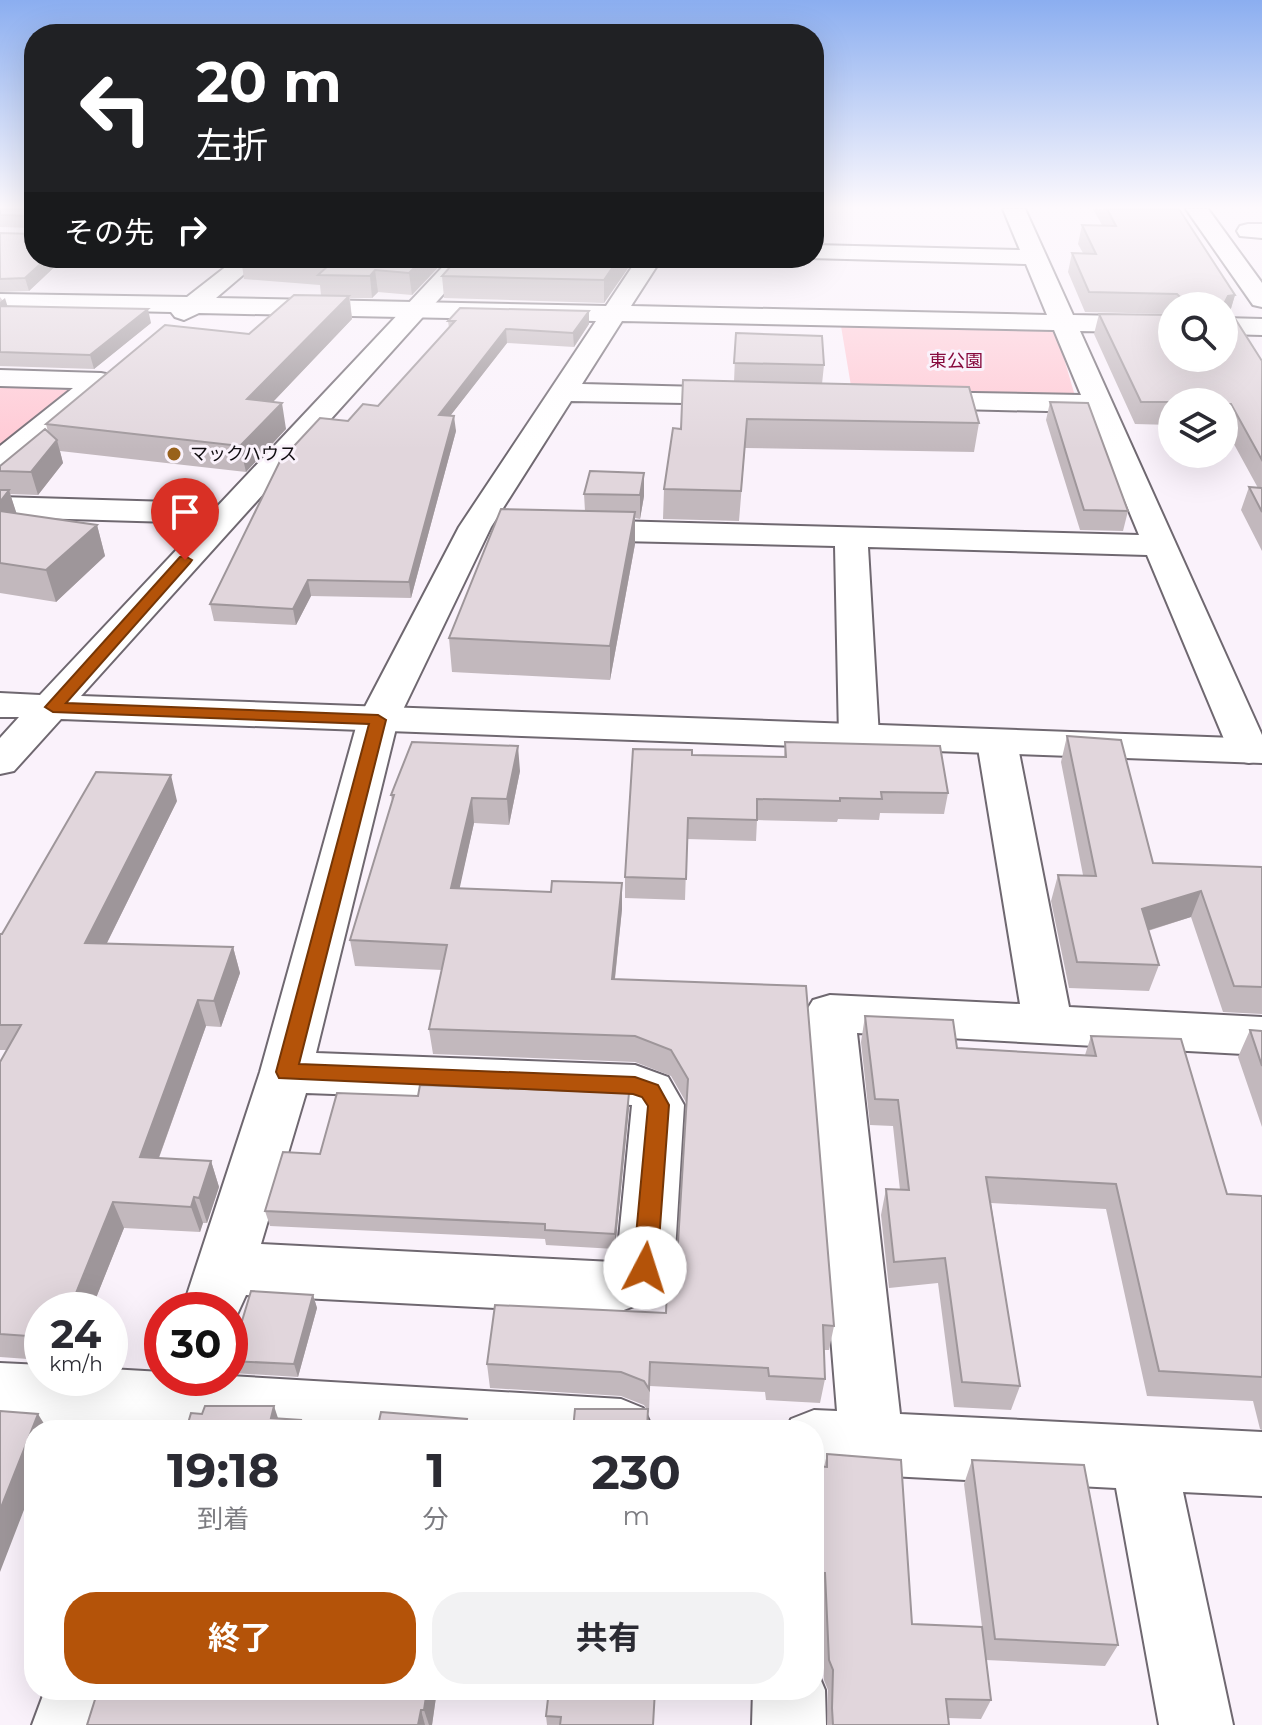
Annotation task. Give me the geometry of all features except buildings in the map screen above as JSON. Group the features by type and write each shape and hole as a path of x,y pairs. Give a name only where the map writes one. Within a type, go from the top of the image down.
{"main road":[{"path":"159,333 211,290"},
{"path":"0,762 435,290"},
{"path":"286,1072 635,1085 650,1091 658,1105 645,1268 635,1280 613,1288 219,1289 286,1072 378,720 506,528 563,392 629,290"},
{"path":"0,705 1255,751 1161,545 1051,290"},
{"path":"0,301 1158,325"},
{"path":"1238,326 1262,327"},
{"path":"0,461 124,362"},
{"path":"0,378 101,381"},
{"path":"563,392 768,397"},
{"path":"895,400 1100,404"},
{"path":"0,507 171,512"},
{"path":"506,528 1161,545"},
{"path":"851,537 859,737"},
{"path":"997,742 1048,1025"},
{"path":"1262,1036 830,1013 842,1442 1262,1464"},
{"path":"0,1392 451,1420"},
{"path":"1143,1457 1196,1725"},
{"path":"69,1725 78,1700"},
{"path":"789,1700 789,1725"}],"green space":[{"name":"東公園","path":"841,326 1056,331 1075,396 852,392"},
{"path":"0,387 74,390 0,447"}],"place":[{"name":"マックハウス","path":"174,454"}],"route":[{"path":"185,560 53,707 378,720 286,1072 635,1085 650,1091 658,1105 645,1268"}]}
